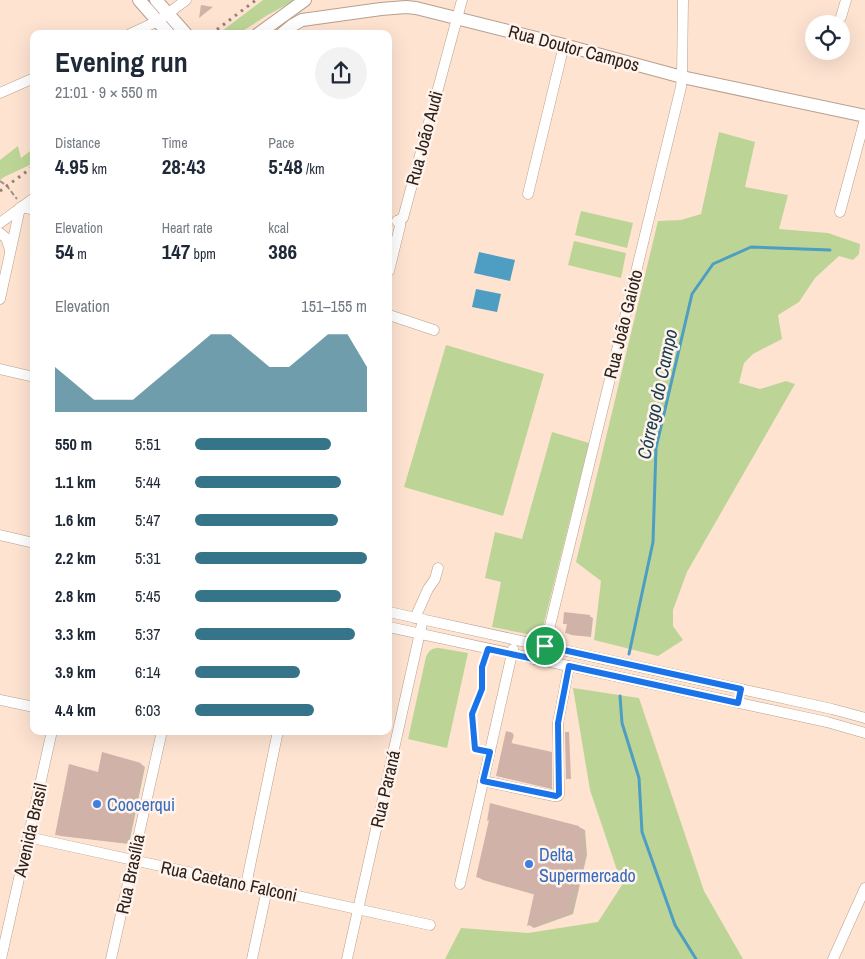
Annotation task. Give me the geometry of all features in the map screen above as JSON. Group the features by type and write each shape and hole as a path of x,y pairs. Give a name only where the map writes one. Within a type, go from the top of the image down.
{"main road":[{"path":"139,0 181,30"},
{"path":"156,0 168,30"},
{"path":"263,30 305,0"},
{"name":"Rua Doutor Campos","path":"287,30 302,20 404,4 682,77 865,117"},
{"path":"254,30 294,7"}],"street":[{"path":"138,30 163,17 186,0"},
{"name":"Rua João Audi","path":"393,220 402,218 462,0"},
{"name":"Rua João Gaioto","path":"545,646 682,77 683,0"},
{"path":"842,15 846,0"},
{"path":"528,194 564,45"},
{"path":"0,93 30,80"},
{"path":"840,212 865,117"},
{"path":"0,223 30,201"},
{"path":"21,208 30,209"},
{"path":"0,299 21,208"},
{"name":"Rua João Audi","path":"392,259 400,226 400,223 393,220"},
{"path":"0,233 6,238 11,251"},
{"path":"392,316 434,330"},
{"path":"0,369 30,376"},
{"path":"0,535 30,542"},
{"name":"Rua Paraná","path":"347,959 419,634 419,619 428,589 435,579 438,568"},
{"path":"392,613 832,709 865,718"},
{"path":"392,629 826,722 865,733"},
{"path":"460,884 513,648 523,641"},
{"path":"534,659 544,652 545,646"},
{"path":"483,781 556,796 559,794 558,723 569,666"},
{"path":"738,703 741,689"},
{"path":"0,700 30,706"},
{"name":"Avenida Brasil","path":"1,959 51,735"},
{"name":"Rua Brasília","path":"112,959 161,735"},
{"path":"246,884 277,735"},
{"name":"Rua Caetano Falconi","path":"28,838 430,925"},
{"path":"832,959 865,888"},
{"path":"252,959 267,889"}],"path":[{"path":"0,181 7,186 21,208"},
{"path":"488,649 482,667 482,689 472,719 475,749 490,752"}],"green space":[{"path":"263,0 295,0 244,30 223,30"},
{"path":"719,132 755,142 745,187 788,195 779,229 828,233 860,244 859,254 853,260 839,256 815,278 799,302 778,315 782,339 753,354 744,363 739,383 760,389 786,381 795,384 687,572 673,610 673,626 683,640 658,656 594,640 601,581 576,562 658,221 681,220 701,214"},
{"path":"18,146 21,158 30,151 30,165 0,180 0,160"},
{"path":"581,211 633,223 627,248 575,235"},
{"path":"574,241 626,253 621,278 568,265"},
{"path":"446,345 544,374 503,516 404,487"},
{"path":"552,432 589,443 542,631 538,635 532,635 492,627 501,582 485,578 495,532 522,539"},
{"path":"439,648 468,653 447,748 408,739 426,657 431,650"},
{"path":"573,688 639,698 704,891 743,959 445,959 461,928 528,933 598,922 622,885 590,790"}],"water":[{"path":"479,252 515,260 510,281 474,273"},
{"path":"476,289 501,294 497,312 472,307"}],"building":[{"path":"201,5 213,7 199,18"},
{"path":"564,612 590,615 587,636 565,633 567,624 563,624"},
{"path":"506,731 513,733 511,743 552,752 552,789 496,776"},
{"path":"565,732 569,732 571,779 566,779"},
{"name":"Coocerqui","path":"102,752 141,763 125,843 55,835 69,764 98,772"},
{"name":"Delta Supermercado","path":"490,803 579,826 582,851 567,911 527,926 534,894 476,877 489,820 487,821"}],"waterway":[{"name":"Córrego do Campo","path":"629,654 653,542 656,448 692,294 713,264 751,247 830,250"},
{"name":"Córrego do Campo","path":"620,696 622,723 639,778 642,832 675,925 696,959"}],"railway":[{"path":"216,30 256,0"},
{"path":"0,191 30,169"}],"place":[{"name":"Coocerqui","path":"97,804"},
{"name":"Delta Supermercado","path":"529,864"}],"route":[{"path":"545,646 741,689 738,703 569,666 558,723 560,792 558,796 483,781 490,752 475,749 472,714 482,689 482,667 488,649 534,659 544,652 545,646"}]}
